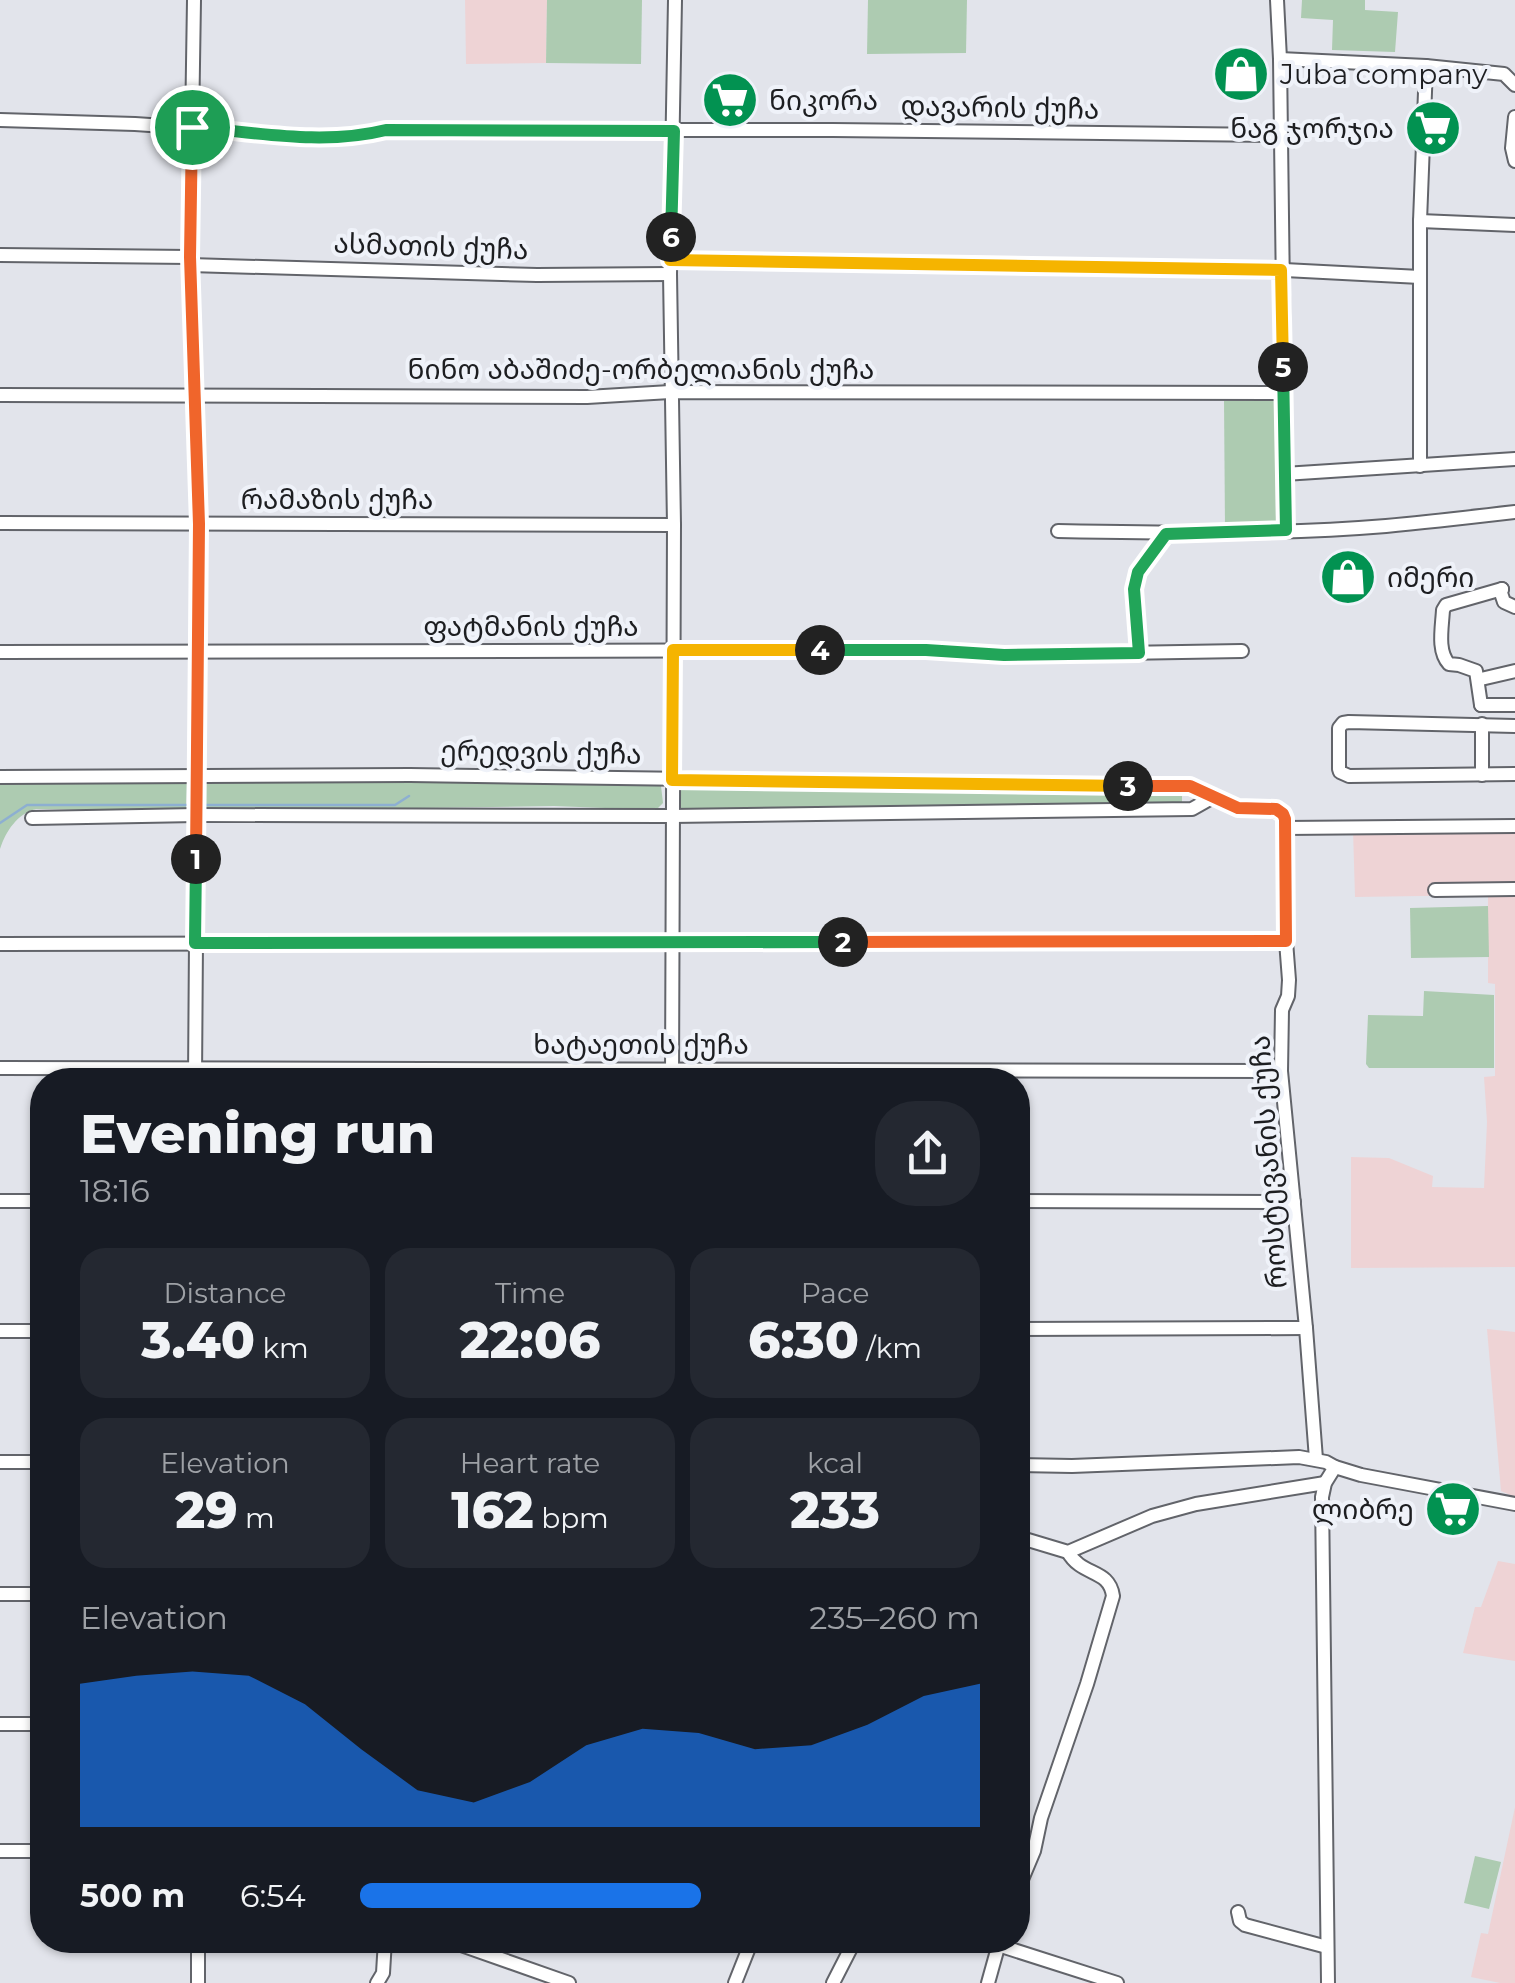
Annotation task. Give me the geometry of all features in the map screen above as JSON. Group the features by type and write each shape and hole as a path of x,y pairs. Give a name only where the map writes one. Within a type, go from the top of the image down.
{"street":[{"path":"194,0 190,261 199,524 195,1068"},
{"path":"672,1068 674,525 670,267 675,0"},
{"path":"1277,0 1286,530"},
{"path":"1280,59 1504,74 1515,85"},
{"path":"1420,466 1420,221 1426,66"},
{"path":"1515,117 1515,161"},
{"name":"დავარის ქუჩა","path":"0,120 328,137 364,136 386,130 1281,135"},
{"path":"1420,221 1515,225"},
{"name":"ასმათის ქუჩა","path":"0,255 537,274 670,267 1281,270 1420,277"},
{"name":"ნინო აბაშიძე-ორბელიანის ქუჩა","path":"0,394 1283,394"},
{"path":"1284,474 1515,459"},
{"path":"1058,531 1166,534 1383,526 1515,512"},
{"name":"რამაზის ქუჩა","path":"0,523 674,525"},
{"path":"1139,653 1134,589 1138,572 1166,534"},
{"path":"1515,576 1500,593 1504,602 1515,607"},
{"path":"1482,775 1477,724 1481,706 1476,672 1445,660 1443,610 1446,605 1502,589"},
{"name":"ფატმანის ქუჩა","path":"0,652 926,650 1004,655 1242,651"},
{"path":"1478,682 1515,671"},
{"path":"1481,706 1515,705"},
{"path":"1515,726 1342,724 1338,728 1340,772 1349,776 1515,774"},
{"name":"ერედვის ქუჩა","path":"0,777 410,775 1190,786 1214,796"},
{"path":"32,818 1192,810 1214,796 1238,808 1276,809 1283,814 1285,828 1515,826"},
{"name":"როსტევანის ქუჩა","path":"1285,828 1289,980 1282,1010 1281,1071 1316,1460"},
{"path":"1435,890 1515,889"},
{"path":"0,944 1286,941"},
{"name":"ხატაეთის ქუჩა","path":"0,1068 30,1069"},
{"name":"ხატაეთის ქუჩა","path":"1030,1072 1281,1071"},
{"path":"1030,1200 1294,1202"},
{"path":"0,1201 30,1201"},
{"path":"1030,1329 1306,1328"},
{"path":"0,1331 30,1331"},
{"path":"1030,1465 1299,1457 1361,1475 1515,1504"},
{"path":"0,1462 30,1462"},
{"path":"1328,1983 1322,1497 1324,1483 1336,1467"},
{"path":"1030,1541 1068,1552 1196,1504 1324,1483"},
{"path":"1030,1862 1113,1596 1107,1580 1081,1568 1068,1552"},
{"path":"0,1594 30,1594"},
{"path":"0,1724 30,1724"},
{"path":"0,1852 30,1851"},
{"path":"1238,1912 1245,1925 1327,1947"},
{"path":"198,1953 198,1983"},
{"path":"377,1983 384,1953"},
{"path":"484,1953 570,1983"},
{"path":"734,1983 747,1953"},
{"path":"834,1983 848,1953"},
{"path":"988,1983 996,1953"},
{"path":"1030,1953 1117,1983"}],"shaded area":[{"path":"465,0 547,0 546,63 466,64"},
{"path":"1353,830 1515,830 1515,1267 1351,1268 1351,1157 1389,1158 1433,1176 1432,1187 1484,1188 1484,1077 1495,1076 1495,984 1488,983 1488,895 1355,897"},
{"path":"1487,1329 1515,1332 1515,1497 1501,1491"},
{"path":"1498,1561 1515,1564 1515,1661 1463,1653 1475,1607 1481,1607"},
{"path":"1515,1807 1515,1983 1500,1983 1471,1977 1481,1933 1488,1934"}],"green space":[{"path":"547,0 642,0 641,64 546,63"},
{"path":"868,0 967,0 966,53 867,54"},
{"path":"1302,0 1365,0 1365,10 1398,12 1395,52 1332,50 1333,20 1301,18"},
{"path":"1275,400 1276,527 1225,527 1224,401"},
{"path":"0,782 187,783 186,811 36,809 13,824 0,849"},
{"path":"642,782 661,786 663,803 656,810 554,806 202,811 204,783"},
{"path":"679,784 1182,791 1182,804 680,811"},
{"path":"1488,906 1489,957 1411,958 1410,908"},
{"path":"1424,991 1494,995 1494,1068 1369,1068 1368,1015 1423,1016"},
{"path":"1475,1856 1501,1862 1489,1909 1464,1903"}],"waterway":[{"path":"205,805 395,805 409,796"},
{"path":"0,823 27,805 187,805"}],"place":[{"name":"Juba company","path":"1241,74"},
{"name":"ნიკორა","path":"730,100"},
{"name":"ნაგ ჯორჯია","path":"1433,128"},
{"name":"იმერი","path":"1348,577"},
{"name":"ლიბრე","path":"1453,1509"}],"route":[{"path":"192,127 271,136 328,137 364,136 386,130 674,131 670,260 1281,270 1286,530 1166,534 1138,572 1134,589 1139,653 673,650 672,780 1190,786 1238,808 1276,809 1283,814 1286,941 195,943 199,524 190,257 192,127"}]}
